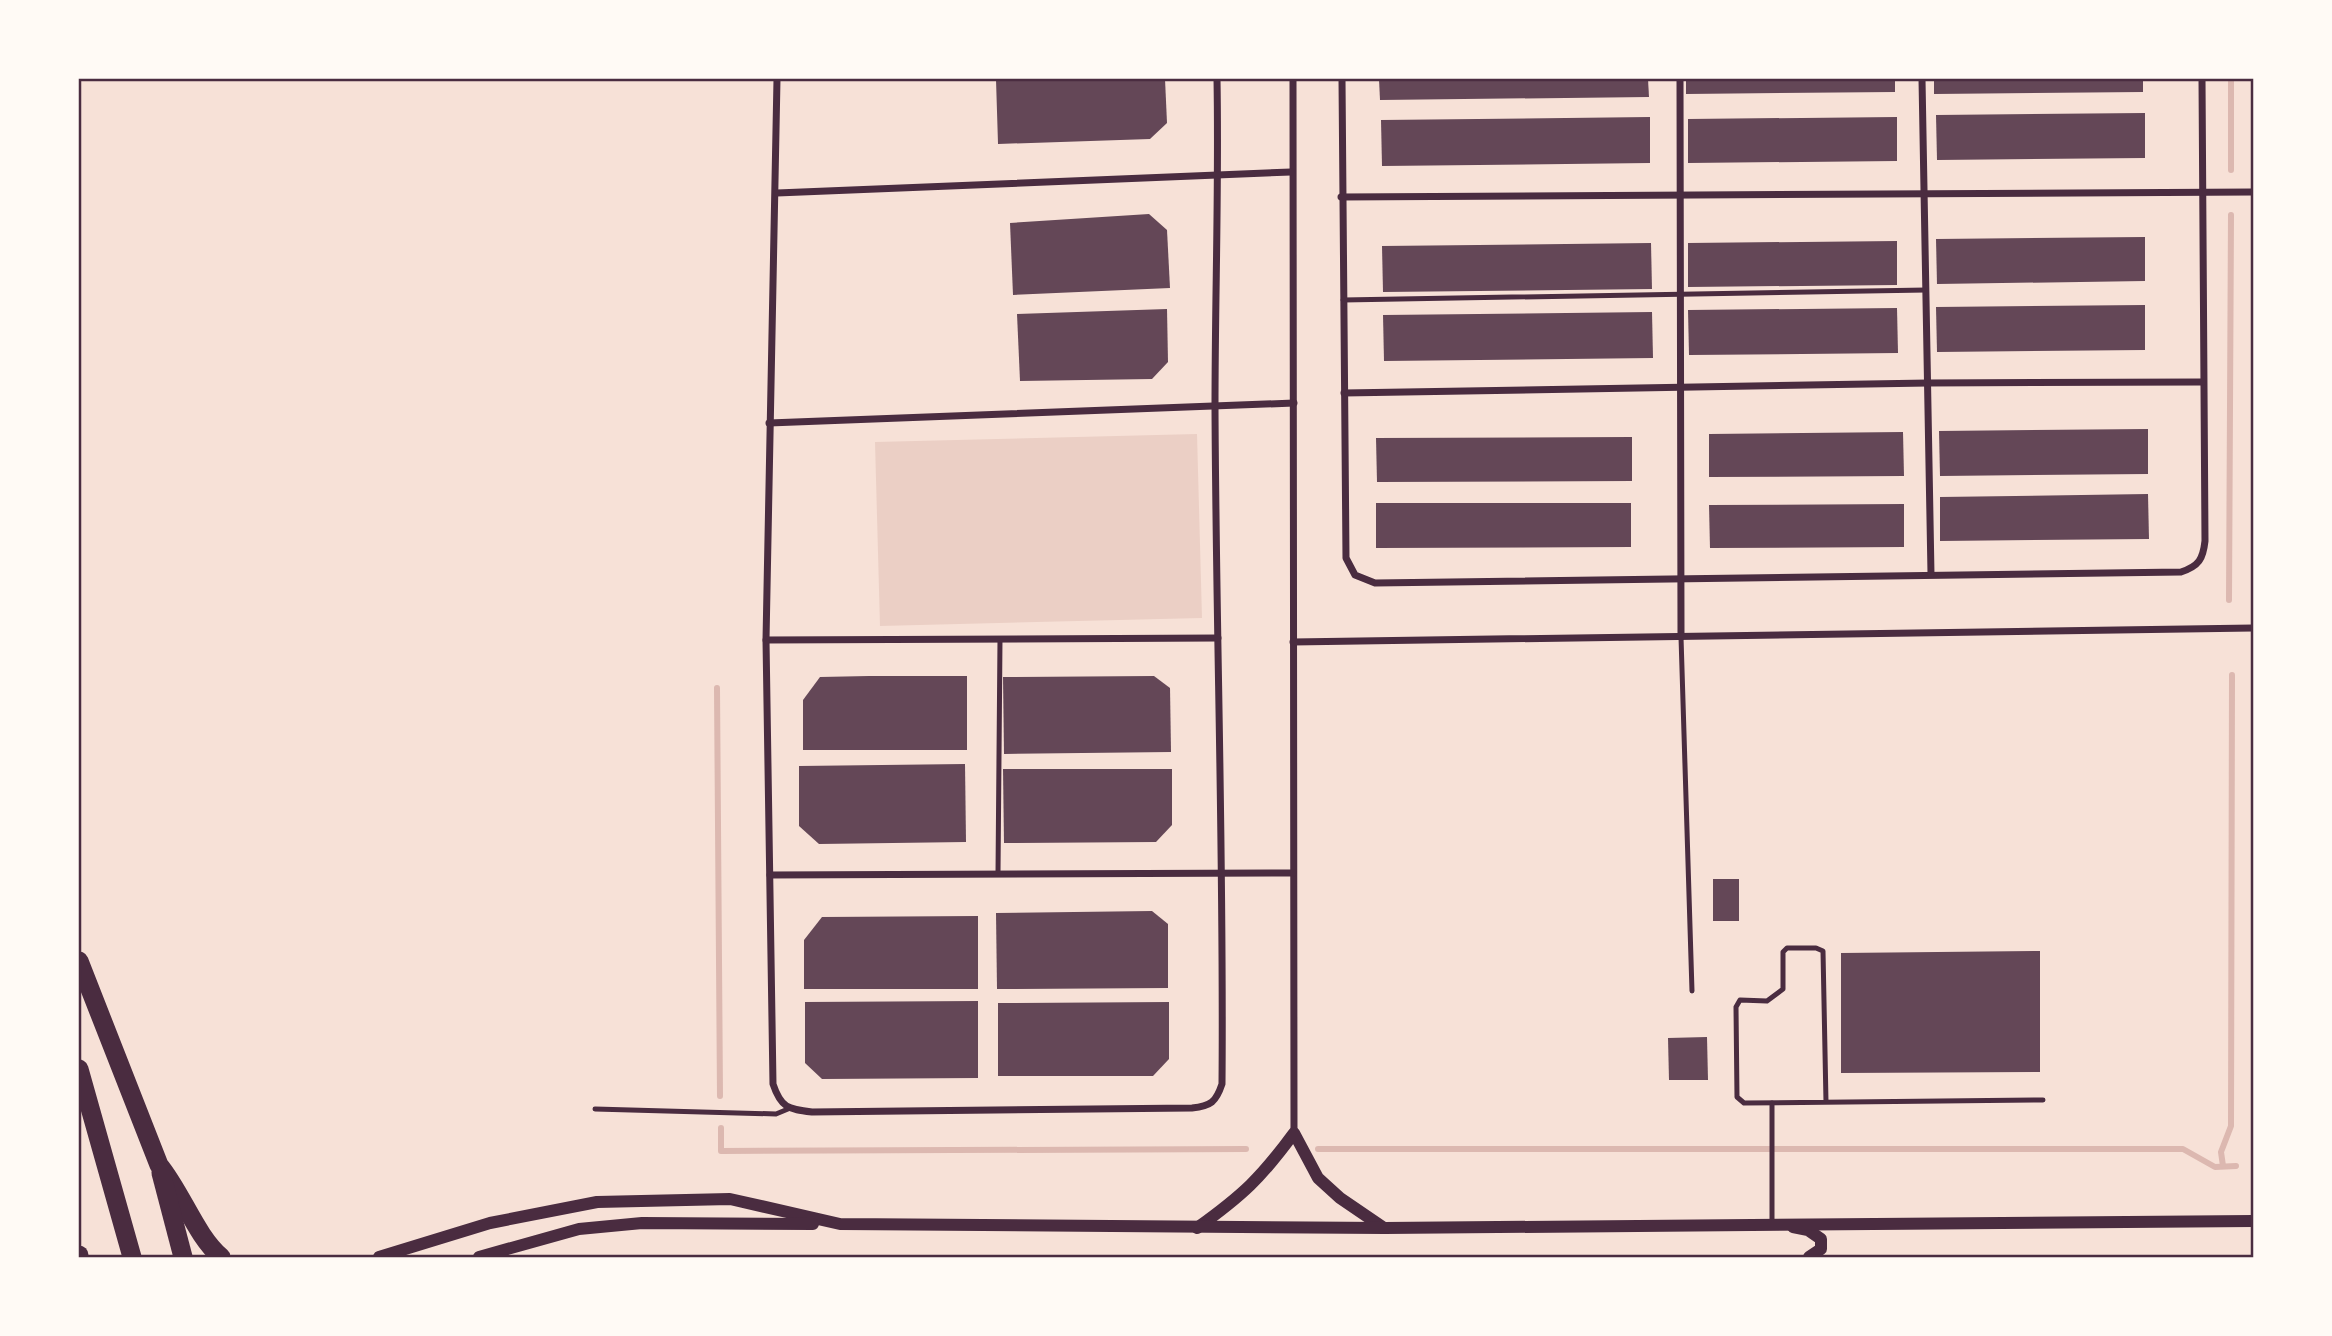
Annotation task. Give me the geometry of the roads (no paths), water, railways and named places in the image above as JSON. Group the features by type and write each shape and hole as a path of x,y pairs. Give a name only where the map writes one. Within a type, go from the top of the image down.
{"highway":[{"path":"79,961 159,1165 183,1257"},
{"path":"79,1069 132,1257"},
{"path":"159,1165 177,1188 211,1248 220,1257"}],"street":[{"path":"777,79 777,193 769,423 766,640 774,1084 778,1097 789,1109 812,1112 1208,1106 1217,1099 1222,1084 1224,874 1215,405 1219,172 1217,79"},
{"path":"1293,79 1294,1133 1318,1178 1340,1198 1385,1228"},
{"path":"1342,79 1346,558 1354,575 1375,583 2181,572 2196,567 2203,556 2202,79"},
{"path":"1680,79 1681,637"},
{"path":"1922,79 1931,574"},
{"path":"777,193 1219,172 1291,172"},
{"path":"1341,197 2253,192"},
{"path":"1344,393 1679,390 1928,383 2202,382"},
{"path":"769,423 1294,403"},
{"path":"1293,642 2253,628"},
{"path":"766,640 1218,638"},
{"path":"771,875 1293,873"},
{"path":"1197,1227 1238,1199 1263,1176 1294,1133"},
{"path":"379,1257 490,1223 597,1202 730,1199 840,1224"},
{"path":"479,1257 579,1229 617,1225 1385,1228 2253,1221"},
{"path":"1774,1223 1808,1230 1821,1240 1821,1250 1808,1257"}],"lane":[{"path":"1343,300 1926,290"},
{"path":"1681,637 1692,992"},
{"path":"998,874 1000,639"},
{"path":"1826,1102 1823,951 1787,948 1783,952 1783,989 1767,1001 1740,1000 1736,1007 1737,1097 1744,1103 2043,1100"},
{"path":"1772,1103 1774,1223"},
{"path":"595,1108 776,1114 789,1109"}],"waterway":[{"path":"2231,79 2231,170"},
{"path":"2229,600 2231,215"},
{"path":"2223,1166 2221,1152 2231,1126 2232,675"},
{"path":"717,688 720,1096"},
{"path":"721,1128 721,1151 1246,1149"},
{"path":"1318,1149 2183,1149 2215,1167 2236,1166"}]}
